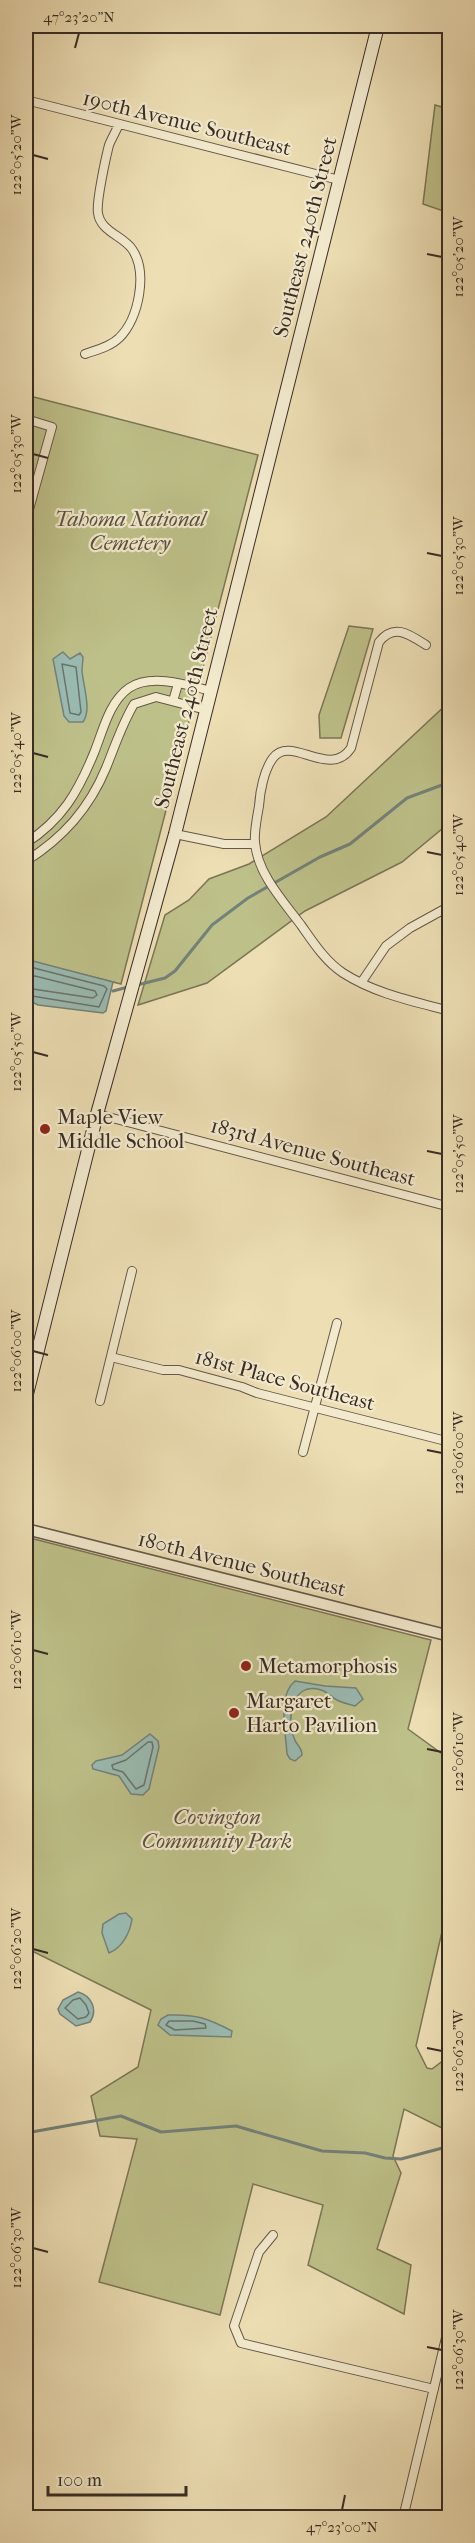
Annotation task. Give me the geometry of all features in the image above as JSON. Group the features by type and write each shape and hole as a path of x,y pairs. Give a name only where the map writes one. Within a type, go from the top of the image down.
{"main road":[{"name":"Southeast 240th Street","path":"26,1398 97,1114 175,834 378,26"}],"street":[{"name":"190th Avenue Southeast","path":"26,100 339,180"},
{"path":"85,354 103,348 119,338 132,316 139,297 140,262 131,246 103,225 98,214 109,145 119,124"},
{"path":"26,419 52,427 26,520"},
{"path":"426,645 412,636 394,631 386,633 379,642 351,748 343,757 329,760 294,752 277,754 269,764 260,797 255,844 264,873 272,886 320,951 340,971 390,996 450,1011"},
{"path":"26,843 60,816 78,789 108,716 129,688 144,682 178,684 211,691"},
{"path":"173,701 178,684"},
{"path":"26,861 72,825 87,806 126,717 134,704 156,697 206,710"},
{"path":"94,753 110,757"},
{"path":"175,834 224,844 255,844"},
{"path":"361,983 386,946 410,928 450,906"},
{"name":"183rd Avenue Southeast","path":"97,1114 450,1207"},
{"path":"100,1401 132,1271"},
{"path":"303,1452 337,1323"},
{"name":"181st Place Southeast","path":"111,1357 163,1370 179,1370 257,1393 450,1442"},
{"name":"180th Avenue Southeast","path":"26,1529 450,1636"},
{"path":"273,2235 259,2252 234,2326 241,2343 434,2390"},
{"path":"402,2517 450,2322"}],"green space":[{"path":"435,105 449,109 449,213 423,204"},
{"name":"Tahoma National Cemetery","path":"26,395 258,455 121,984 26,960"},
{"path":"349,626 373,629 341,738 320,738 319,715"},
{"path":"449,702 449,828 442,829 402,862 305,911 207,983 138,1005 165,915 189,900 209,879 249,864 326,817"},
{"name":"Covington Community Park","path":"26,1537 431,1640 408,1729 449,1759 450,1915 446,1914 416,2046 427,2068 432,2069 449,2056 450,2132 404,2109 393,2156 401,2173 377,2249 411,2265 404,2314 308,2265 323,2205 253,2184 220,2315 99,2282 137,2139 100,2136 91,2096 138,2067 151,2010 26,1948"}],"water":[{"path":"63,652 70,659 80,653 83,657 82,671 87,711 83,722 69,722 64,716 53,659"},
{"path":"29,960 113,982 106,1011 103,1013 38,1005 26,999"},
{"path":"295,1681 356,1688 363,1699 355,1706 339,1701 323,1691 311,1689 303,1691 294,1703 291,1712 294,1738 302,1755 295,1761 287,1754 284,1705 289,1687"},
{"path":"150,1734 158,1741 159,1747 149,1789 143,1795 131,1794 119,1776 93,1769 92,1765 96,1761 122,1755"},
{"path":"126,1913 132,1919 127,1935 118,1948 109,1953 102,1933 103,1924 119,1914"},
{"path":"78,1992 90,2000 93,2013 90,2022 76,2026 60,2014 58,2009 63,2000"},
{"path":"168,2015 194,2016 208,2020 232,2031 231,2037 170,2035 158,2025 161,2019"}],"waterway":[{"path":"137,985 165,978 175,971 212,925 248,898 320,857 350,844 407,798 450,782"},
{"path":"113,991 128,987"},
{"path":"26,2133 121,2116 161,2132 236,2126 322,2151 365,2153 385,2158 401,2159 450,2146"}],"place":[{"name":"Maple View Middle School","path":"45,1129"},
{"name":"Metamorphosis","path":"246,1666"},
{"name":"Margaret Harto Pavilion","path":"234,1713"}]}
